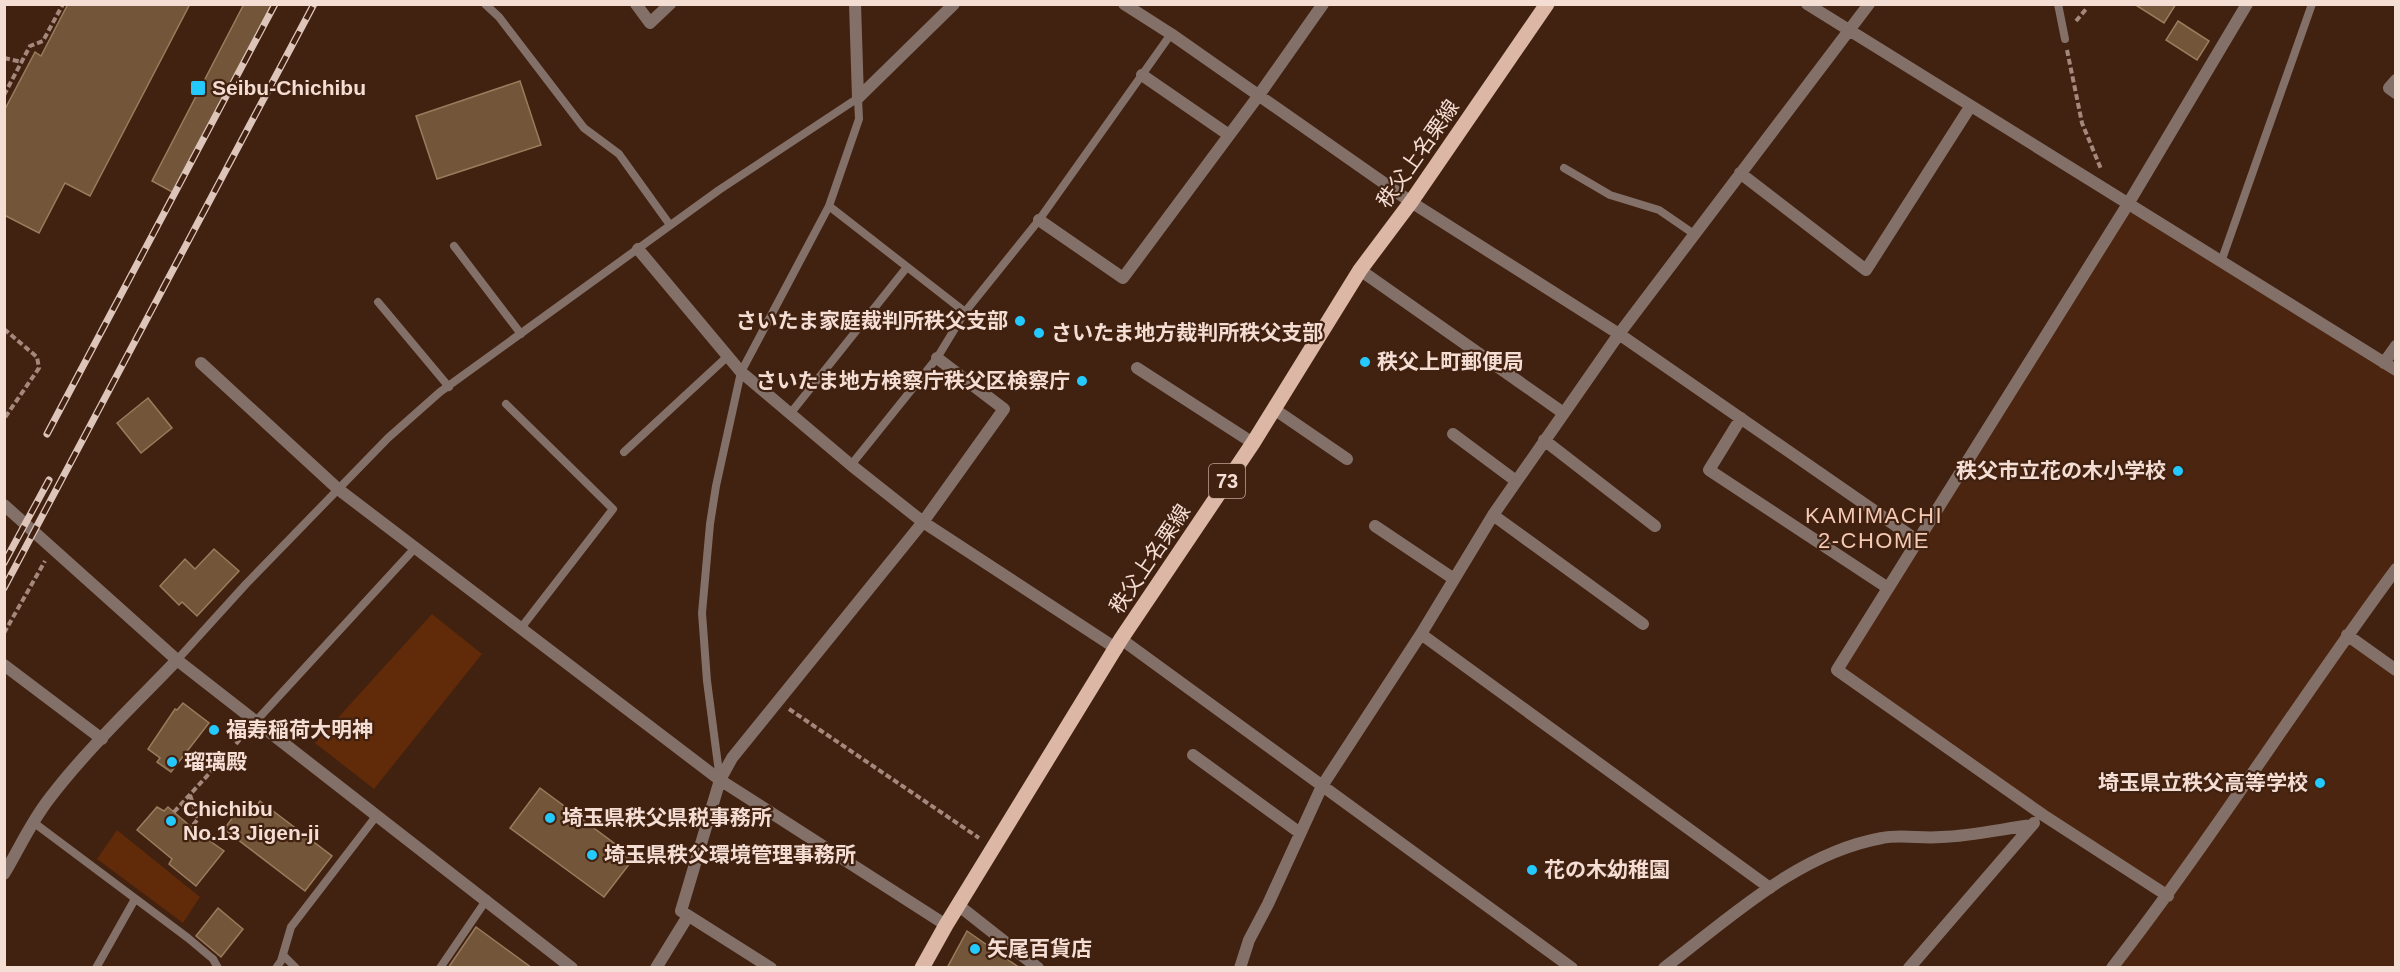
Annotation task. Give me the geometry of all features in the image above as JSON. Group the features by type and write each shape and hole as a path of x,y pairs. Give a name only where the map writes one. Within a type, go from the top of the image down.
{"main road":[{"name":"秩父上名栗線","path":"922,968 958,905 1119,644 1253,443 1360,270 1411,202 1547,4"}],"street":[{"path":"636,4 650,23 670,4"},
{"path":"855,4 858,98"},
{"path":"858,98 954,4"},
{"path":"1124,4 1171,34 1411,202 1619,334 1918,541"},
{"path":"1039,220 1123,278 1259,95 1323,4"},
{"path":"1807,4 2390,367 2396,346"},
{"path":"1240,968 1249,940 1322,786 1421,634 1493,514 1562,412 1619,334 1869,4"},
{"path":"2168,896 2043,815 1837,670 2128,204 2247,4"},
{"path":"1142,75 1229,135"},
{"path":"2396,80 2389,88 2396,93"},
{"path":"1740,173 1866,270 1970,107"},
{"path":"638,249 741,372 851,465 923,522 1119,644 1322,786 1572,968"},
{"path":"1360,270 1562,412"},
{"path":"771,968 681,911 720,780 732,758 923,522 1004,409 937,358"},
{"path":"201,363 338,489 720,780 946,925"},
{"path":"1137,368 1253,443"},
{"path":"1274,409 1347,459"},
{"path":"1741,418 1709,470 1888,588"},
{"path":"1453,434 1516,480"},
{"path":"1544,440 1655,526"},
{"path":"4,505 177,660 487,899 572,968"},
{"path":"1493,514 1643,624"},
{"path":"1375,525 1454,579"},
{"path":"2112,968 2168,896 2347,635 2396,569"},
{"path":"1421,634 1770,888"},
{"path":"2347,635 2396,670"},
{"path":"4,874 33,822 49,799 177,660"},
{"path":"4,666 102,739"},
{"path":"1193,755 1300,833"},
{"path":"1909,968 2043,815"},
{"path":"1664,968 1770,888 1807,865 1840,850 1883,837 1942,837 2032,825"},
{"path":"958,905 1038,968"},
{"path":"656,968 688,916"}],"lane":[{"path":"485,4 499,17 584,128 619,154 670,225"},
{"path":"2058,4 2065,39"},
{"path":"2220,262 2312,4"},
{"path":"851,465 937,358 965,312 1039,220 1171,34"},
{"path":"177,660 388,438 449,387 719,190 858,98 860,119 829,206 741,372 716,486 710,524 702,613 707,681 720,780"},
{"path":"1564,168 1610,195 1659,210 1694,234"},
{"path":"829,206 965,312"},
{"path":"454,246 521,334"},
{"path":"790,414 907,267"},
{"path":"378,302 449,387"},
{"path":"624,452 728,356"},
{"path":"506,404 613,509 521,628"},
{"path":"256,721 415,548"},
{"path":"276,968 281,962 291,927 377,814"},
{"path":"33,822 188,938 213,959 218,968"},
{"path":"96,968 135,898"},
{"path":"440,968 487,899"},
{"path":"283,955 296,968"}],"path":[{"path":"4,95 30,46 44,41 63,4"},
{"path":"2087,8 2065,39 2082,123 2112,194"},
{"path":"4,58 22,62"},
{"path":"4,329 37,357 39,368 4,419"},
{"path":"4,633 53,547"},
{"path":"778,702 993,848"},
{"path":"236,744 242,737"},
{"path":"174,812 228,753"},
{"path":"190,795 198,819 190,829 194,836"}],"shaded area":[{"name":"秩父市立花の木小学校","path":"2128,204 2395,368 2395,574 2351,638 2395,670 2395,967 2112,967 2168,896 1837,670"},
{"path":"432,614 482,654 374,789 315,743"},
{"path":"117,830 200,897 183,923 97,859"}],"building":[{"path":"68,4 190,4 90,196 65,183 39,233 4,215 4,111 35,52 41,56"},
{"path":"244,4 272,4 174,193 152,181"},
{"path":"2134,4 2176,4 2164,23"},
{"path":"2178,21 2209,41 2197,60 2166,40"},
{"path":"520,81 541,145 437,179 416,116"},
{"path":"148,398 172,428 141,453 117,423"},
{"path":"214,549 239,571 197,616 182,602 179,605 160,586 185,559 195,569"},
{"path":"183,703 209,723 171,772 157,762 160,758 148,749 175,709 177,710"},
{"path":"540,788 634,858 604,897 510,828"},
{"path":"260,801 332,856 305,891 224,829 243,804 252,811"},
{"path":"157,807 164,811 168,807 224,851 196,886 169,864 172,859 137,830"},
{"path":"218,908 243,929 221,957 196,936"},
{"path":"476,927 532,968 448,968"},
{"name":"矢尾百貨店","path":"967,931 1020,968 947,968"}],"railway":[{"path":"47,434 275,4"},
{"path":"4,588 314,4"},
{"path":"4,563 49,480"}],"place":[{"name":"Seibu-Chichibu","path":"198,88"},
{"name":"さいたま家庭裁判所秩父支部","path":"1020,321"},
{"name":"さいたま地方裁判所秩父支部","path":"1039,333"},
{"name":"秩父上町郵便局","path":"1365,362"},
{"name":"さいたま地方検察庁秩父区検察庁","path":"1082,381"},
{"name":"秩父市立花の木小学校","path":"2178,471"},
{"name":"福寿稲荷大明神","path":"214,730"},
{"name":"瑠璃殿","path":"172,762"},
{"name":"埼玉県立秩父高等学校","path":"2320,783"},
{"name":"埼玉県秩父県税事務所","path":"550,818"},
{"name":"Chichibu No.13 Jigen-ji","path":"171,821"},
{"name":"埼玉県秩父環境管理事務所","path":"592,855"},
{"name":"花の木幼稚園","path":"1532,870"},
{"name":"矢尾百貨店","path":"975,949"}],"district":[{"name":"KAMIMACHI 2-CHOME","path":"1874,528"}]}
